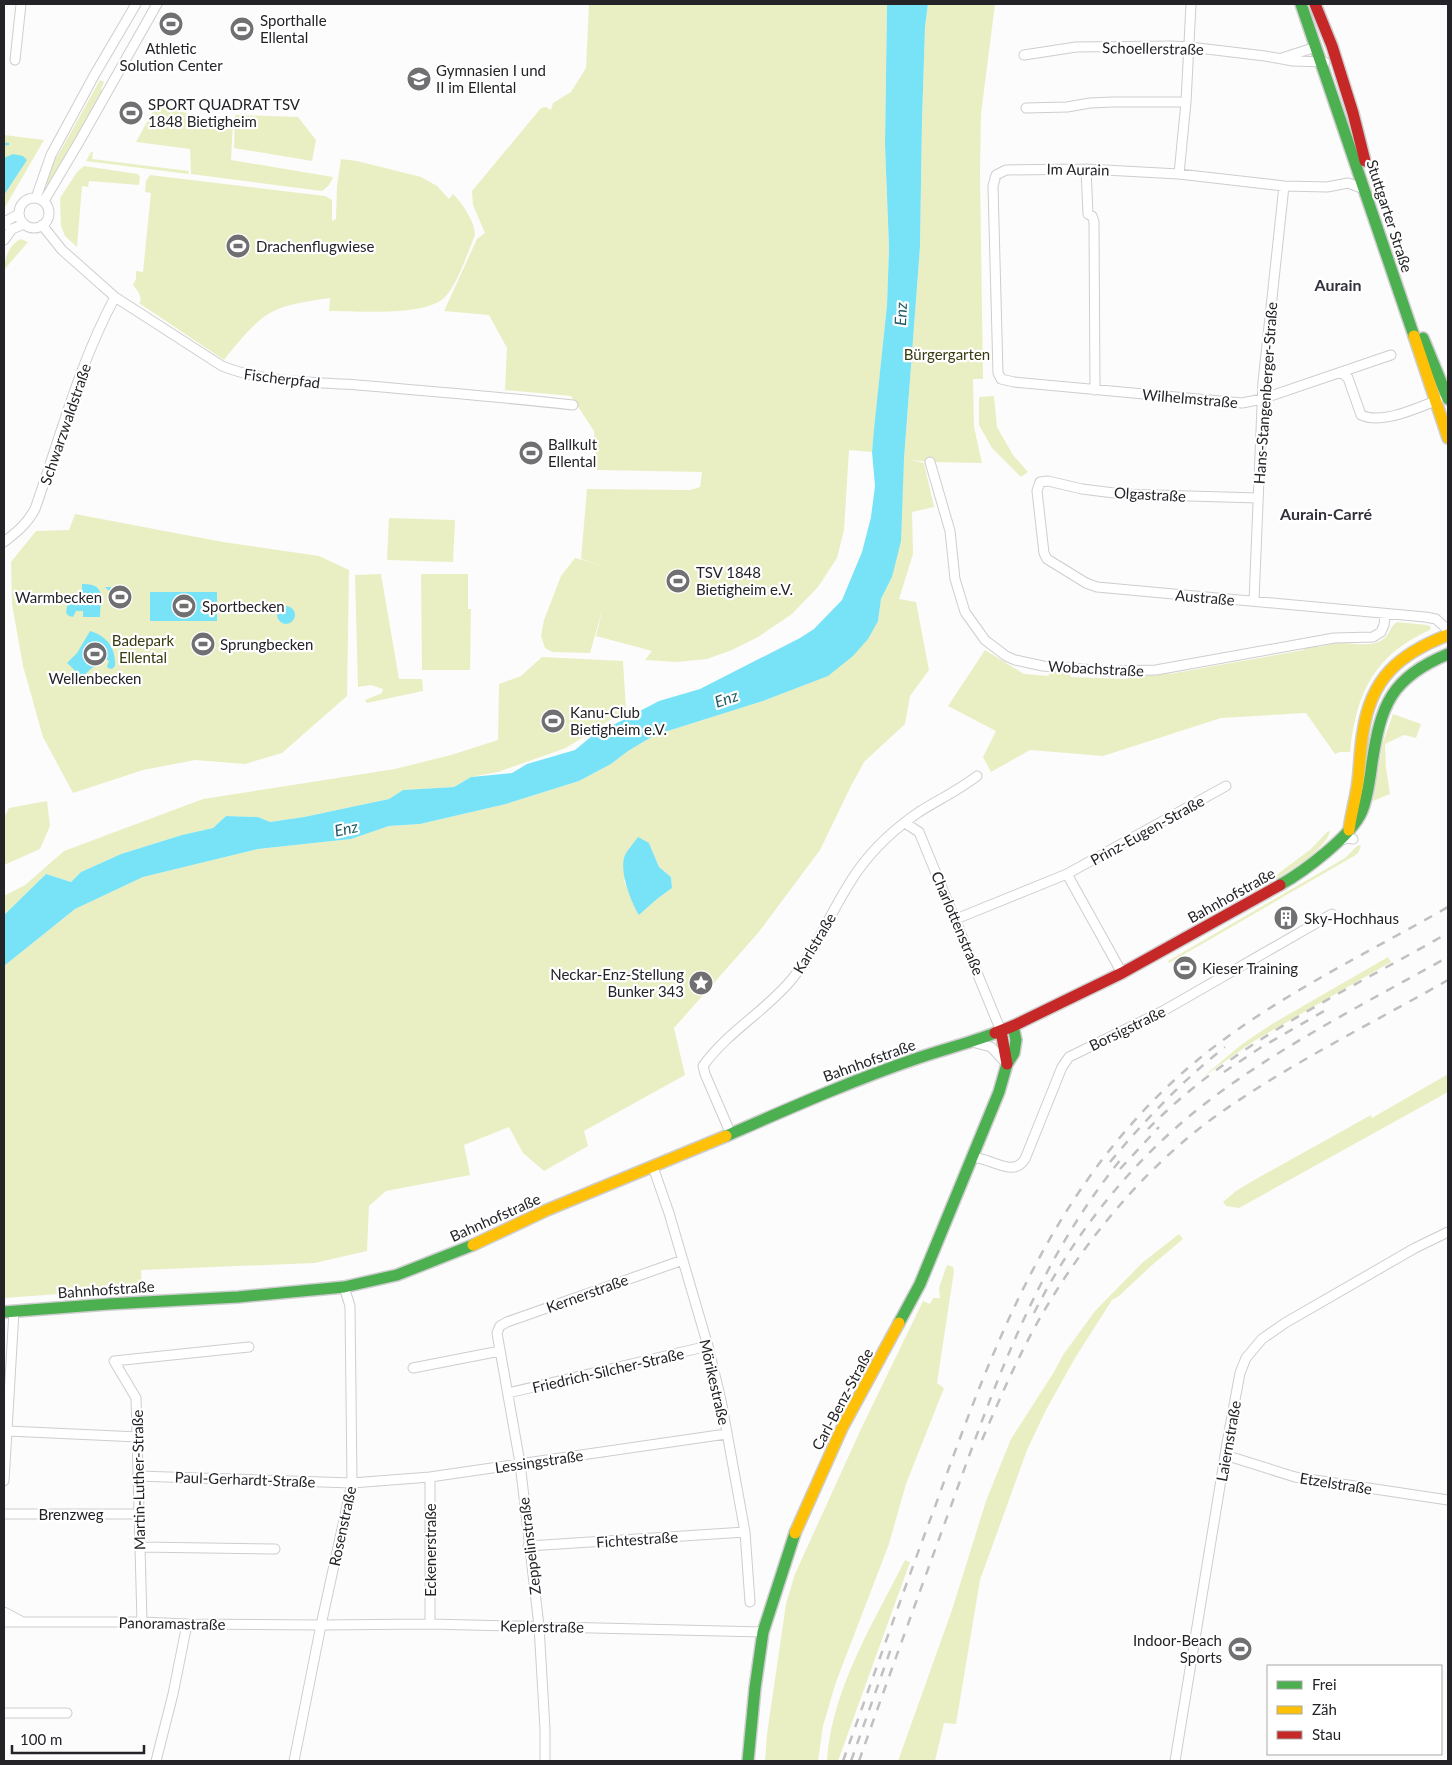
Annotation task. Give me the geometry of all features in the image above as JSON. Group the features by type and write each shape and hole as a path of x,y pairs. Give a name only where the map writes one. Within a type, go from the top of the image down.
{"street":[{"path":"15,60 21,4"},
{"path":"40,200 51,155 136,4"},
{"path":"40,200 80,142 157,4"},
{"path":"1179,174 1190,47 1191,4"},
{"name":"Stuttgarter Straße","path":"1301,4 1448,438"},
{"name":"Stuttgarter Straße","path":"1315,4 1326,28 1353,112 1363,156 1425,344 1448,398"},
{"name":"Schoellerstraße","path":"1024,55 1076,47 1190,47 1293,61 1322,62 1336,60"},
{"name":"Schoellerstraße","path":"1282,58 1316,47"},
{"path":"1026,108 1068,107 1106,102 1186,102"},
{"path":"1086,169 1088,214 1092,216 1094,222 1095,390"},
{"name":"Im Aurain","path":"1001,379 998,368 993,180 996,175 1006,170 1086,169 1179,174 1284,186 1327,187 1348,183 1365,190"},
{"name":"Hans-Stangenberger-Straße","path":"1254,601 1262,399 1284,186"},
{"path":"4,240 12,229 24,224 33,227 42,225 48,216 47,206 40,200 27,200 24,202 21,206 20,214 24,224"},
{"path":"4,225 8,220 20,214"},
{"name":"Fischerpfad","path":"42,225 62,250 116,297 222,366 242,374 573,405"},
{"name":"Schwarzwaldstraße","path":"4,542 21,530 35,509 75,389 103,320 116,297"},
{"name":"Wilhelmstraße","path":"1001,379 1095,390 1242,403 1262,399 1392,355"},
{"path":"1341,372 1348,378 1361,415 1368,418 1385,418 1448,398"},
{"name":"Wobachstraße","path":"930,462 950,531 955,579 965,612 985,640 1006,656 1016,660 1043,666 1108,671 1156,670 1334,638 1373,636 1381,632 1385,614"},
{"name":"Olgastraße","path":"1043,481 1116,494 1258,498"},
{"name":"Austraße","path":"1043,481 1038,485 1037,490 1044,554 1052,563 1086,583 1109,588 1432,618 1440,622 1448,630"},
{"path":"1351,834 1352,808 1358,782 1364,724 1376,689 1391,668 1407,654 1418,647 1448,635"},
{"name":"Bahnhofstraße","path":"9,1311 238,1297 344,1287 398,1275 475,1244 547,1210 653,1167 730,1132 840,1086 920,1057 972,1042 1013,1026 1122,973 1290,879 1310,867 1337,843 1351,834 1364,806 1374,740 1390,697 1413,672 1429,662 1448,654"},
{"name":"Karlstraße","path":"730,1132 703,1066 726,1040 792,979 806,959 859,868 872,852 905,823 977,776"},
{"name":"Prinz-Eugen-Straße","path":"956,919 1067,874 1226,786"},
{"name":"Charlottenstraße","path":"905,823 919,832 1001,1031"},
{"path":"1067,874 1122,973"},
{"name":"Borsigstraße","path":"972,1157 1007,1168 1019,1166 1026,1159 1062,1067 1069,1058 1162,1011 1332,914"},
{"name":"Carl-Benz-Straße","path":"748,1761 763,1632 783,1566 820,1473 858,1396 920,1284 999,1092 1007,1064 1014,1053 1016,1040 1013,1026"},
{"name":"Carl-Benz-Straße","path":"1001,1031 1007,1064"},
{"path":"972,1042 991,1046 1007,1064"},
{"name":"Mörikestraße","path":"653,1167 669,1213 708,1346 721,1400 745,1532 750,1602"},
{"name":"Laiernstraße","path":"1175,1761 1225,1455 1240,1373 1246,1358 1262,1339 1285,1323 1430,1240 1448,1232"},
{"name":"Kernerstraße","path":"496,1333 500,1326 507,1322 682,1260"},
{"name":"Rosenstraße","path":"294,1761 352,1483 350,1306 344,1287"},
{"path":"4,1481 8,1431 9,1311"},
{"name":"Zeppelinstraße","path":"496,1333 520,1463 528,1546 540,1626 545,1761"},
{"name":"Friedrich-Silcher-Straße","path":"508,1393 708,1346"},
{"name":"Martin-Luther-Straße","path":"142,1622 136,1398 114,1360 250,1347"},
{"path":"414,1368 500,1351"},
{"path":"8,1431 138,1437"},
{"name":"Lessingstraße","path":"352,1483 430,1477 726,1434"},
{"name":"Etzelstraße","path":"1225,1455 1295,1477 1448,1500"},
{"name":"Paul-Gerhardt-Straße","path":"137,1476 352,1483"},
{"name":"Eckenerstraße","path":"430,1477 430,1624"},
{"name":"Brenzweg","path":"4,1514 139,1514"},
{"name":"Fichtestraße","path":"528,1546 745,1532"},
{"path":"140,1547 275,1549"},
{"path":"4,1612 23,1623"},
{"name":"Panoramastraße","path":"4,1622 321,1625"},
{"path":"156,1761 173,1694 187,1624"},
{"name":"Keplerstraße","path":"321,1625 430,1624 763,1632"},
{"path":"4,1713 68,1713"}],"green space":[{"path":"589,4 887,4 885,145 889,248 887,305 872,452 849,450 844,530 837,558 818,587 792,614 758,637 732,650 707,659 677,662 645,660 652,651 596,636 603,607 590,653 552,652 545,648 541,636 544,620 561,576 575,558 604,566 581,559 587,489 690,490 700,487 702,472 597,470 594,431 571,396 505,390 507,348 489,315 444,311 477,239 485,233 473,205 472,191 541,108 546,107 551,110 553,103 571,92 586,68"},
{"name":"Bürgergarten","path":"928,4 995,4 981,114 983,379 973,379 974,427 982,463 911,460 924,463 934,507 912,512 913,554 899,599 916,602 929,670 910,696 905,724 864,762 820,850 758,933 674,1028 685,1075 584,1131 588,1146 544,1171 523,1153 509,1127 464,1145 470,1175 386,1191 369,1206 367,1251 315,1263 141,1270 142,1288 4,1298 4,966 75,909 143,877 258,849 351,839 389,826 420,824 506,804 579,781 611,764 655,735 763,701 807,684 878,621 881,599 892,577 904,459 920,247 925,27","holes":["649,843 659,867 671,877 672,888 639,915 624,881"]},
{"path":"100,80 104,82 101,89 105,91 48,185 43,183 53,157 57,157"},
{"path":"159,100 198,119 233,122 231,160 333,177 322,191 191,174 190,149 136,142"},
{"path":"235,115 298,117 316,140 312,161 234,148"},
{"path":"4,135 44,140 4,209"},
{"path":"91,152 93,152 92,159 189,171 188,174 86,161"},
{"path":"341,159 357,161 421,177 437,186 449,199 453,194 461,203 471,219 475,235 458,277 445,297 423,308 390,312 329,311 330,298 292,305 264,316 224,360 139,303 141,300 139,293 133,285 136,279 136,271 143,272 151,193 145,192 146,181 150,175 325,196 332,200 332,221 336,219 337,186"},
{"path":"84,166 138,174 140,177 139,185 89,181 88,187 82,186 77,247 65,236 61,226 60,198 77,172"},
{"path":"21,239 28,242 4,270 8,252"},
{"path":"994,396 997,427 1013,455 1028,472 1021,477 992,448 979,425 979,397"},
{"name":"Badepark Ellental","path":"75,514 223,542 319,556 349,570 347,696 282,753 245,764 195,760 143,770 73,793 43,737 23,666 12,604 11,562 36,531 69,530"},
{"path":"389,518 455,520 453,562 387,560"},
{"path":"381,574 399,679 422,679 423,691 367,703 365,700 382,693 383,689 371,685 358,687 355,575"},
{"path":"421,574 468,574 468,609 471,609 470,670 422,670"},
{"path":"1397,622 1431,627 1430,630 1395,651 1371,678 1357,712 1350,752 1335,754 1306,713 1221,718 1103,756 1030,750 991,772 983,757 996,731 948,706 985,650 1024,674 1049,676 1049,671 1070,673 1071,677 1127,679 1131,676 1160,675 1168,671 1169,674 1304,650 1304,647 1318,644 1319,647 1338,643 1372,644 1385,638"},
{"path":"542,657 623,661 626,710 566,748 498,772 471,777 454,787 403,790 389,799 304,817 270,822 258,817 226,816 213,828 182,835 121,854 81,872 71,882 46,874 4,915 4,896 25,885 64,851 203,799 395,769 451,755 498,740 499,684 521,676"},
{"path":"1393,714 1421,724 1416,738 1404,735 1385,744 1390,794 1373,801 1383,742"},
{"path":"47,801 50,826 40,849 4,865 4,818 9,808"},
{"path":"1330,831 1322,845 1272,882 1271,879 1311,849"},
{"path":"1358,845 1361,846 1358,853 1354,856 1169,963 1168,961 1345,858"},
{"path":"1388,957 1391,962 1254,1041 1203,1077 1241,1045 1272,1024"},
{"path":"1448,1074 1448,1092 1239,1208 1226,1206 1223,1202 1236,1191 1256,1179 1371,1115 1372,1118"},
{"path":"1179,1234 1183,1239 1119,1296 1112,1300 1075,1358 1046,1410 1027,1450 980,1580 956,1724 944,1723 935,1761 898,1761 952,1610 986,1501 1011,1439 1063,1355 1095,1311 1142,1263"},
{"path":"948,1265 953,1267 954,1271 937,1383 944,1388 906,1484 889,1544 836,1682 823,1726 818,1761 765,1761 767,1734 786,1604 795,1574 861,1429 923,1301 930,1304 933,1298 940,1298 939,1288"},
{"path":"905,1560 910,1562 838,1761 827,1761 830,1734 845,1682"}],"water":[{"name":"Enz","path":"887,4 928,4 925,27 920,247 904,459 901,541 892,577 881,599 878,621 868,639 853,656 828,676 763,701 655,735 611,764 579,781 506,804 420,824 389,826 351,839 258,849 143,877 75,909 4,966 4,915 46,874 71,882 81,872 121,854 182,835 213,828 226,816 258,817 270,822 304,817 389,799 403,790 454,787 471,777 512,773 527,764 575,750 592,736 659,701 700,689 800,638 814,629 842,600 862,552 871,517 875,486 872,452 887,305 889,248 885,145"},
{"path":"13,154 23,156 27,160 4,195 4,158"},
{"path":"82,584 96,587 99,590 101,594 100,617 83,617 83,611 76,611 73,617 66,613 67,606 82,591"},
{"name":"Warmbecken","path":"105,587 111,587 115,591 124,591 133,599 129,603 126,601 121,606 115,606 109,598 112,594"},
{"name":"Sportbecken","path":"150,592 217,592 217,621 150,621"},
{"path":"282,606 290,606 295,611 293,622 282,624 277,619 277,611"},
{"name":"Wellenbecken","path":"90,631 101,636 112,648 115,666 112,669 108,668 109,661 106,659 82,677 67,663 77,653"},
{"name":"Sprungbecken","path":"211,636 211,652 194,652 194,637"},
{"path":"638,837 649,843 659,867 671,877 672,888 639,915 627,887 623,864 626,853"}],"railway":[{"path":"843,1761 958,1445 1004,1329 1031,1273 1061,1220 1095,1169 1135,1120 1180,1075 1210,1050 1309,984 1448,907"},
{"path":"1148,1129 1181,1098 1216,1070 1253,1045 1330,998 1448,933"},
{"path":"1034,1313 1071,1248 1093,1218 1141,1161 1168,1135 1226,1088 1280,1052 1448,957"},
{"path":"982,1440 1022,1352 1066,1275 1103,1225 1166,1157 1213,1118 1270,1080 1448,980"},
{"path":"1224,1072 1260,1048 1331,1007"},
{"path":"1110,1162 1164,1102 1225,1047"},
{"path":"1120,1169 1159,1127"},
{"path":"859,1761 985,1414 1021,1325 1065,1240 1091,1199 1121,1159"},
{"path":"851,1761 893,1643"}],"traffic: fast":[{"path":"1301,4 1414,336"},
{"path":"1423,338 1448,399"},
{"path":"1280,885 1326,852 1357,821 1367,793 1380,724 1392,695 1401,683 1413,673 1448,654"},
{"path":"899,1323 920,1284 999,1092 1007,1064 1014,1053 1016,1040 1013,1026"},
{"path":"726,1136 870,1076 995,1033"},
{"path":"4,1312 238,1297 344,1287 397,1275 473,1245"},
{"path":"748,1761 763,1632 795,1533"}],"traffic: slow":[{"path":"1414,336 1448,438"},
{"path":"1349,830 1367,713 1380,683 1390,670 1402,660 1431,642 1448,635"},
{"path":"473,1245 547,1210 726,1136"},
{"path":"795,1533 842,1428 899,1323"}],"traffic: jam":[{"path":"1315,4 1332,46 1353,113 1365,161"},
{"path":"995,1033 1122,973 1280,885"},
{"path":"1001,1031 1007,1064"}],"place":[{"name":"Athletic Solution Center","path":"171,24"},
{"name":"Sporthalle Ellental","path":"242,29"},
{"name":"Gymnasien I und II im Ellental","path":"419,79"},
{"name":"SPORT QUADRAT TSV 1848 Bietigheim","path":"131,113"},
{"name":"Drachenflugwiese","path":"238,246"},
{"name":"Ballkult Ellental","path":"531,453"},
{"name":"TSV 1848 Bietigheim e.V.","path":"678,581"},
{"name":"Warmbecken","path":"120,597"},
{"name":"Sportbecken","path":"184,606"},
{"name":"Sprungbecken","path":"203,644"},
{"name":"Wellenbecken","path":"95,654"},
{"name":"Kanu-Club Bietigheim e.V.","path":"553,721"},
{"name":"Sky-Hochhaus","path":"1286,918"},
{"name":"Kieser Training","path":"1185,968"},
{"name":"Neckar-Enz-Stellung Bunker 343","path":"701,983"},
{"name":"Indoor-Beach Sports","path":"1240,1649"}],"district":[{"name":"Aurain","path":"1338,284"},
{"name":"Aurain-Carré","path":"1326,513"}]}
